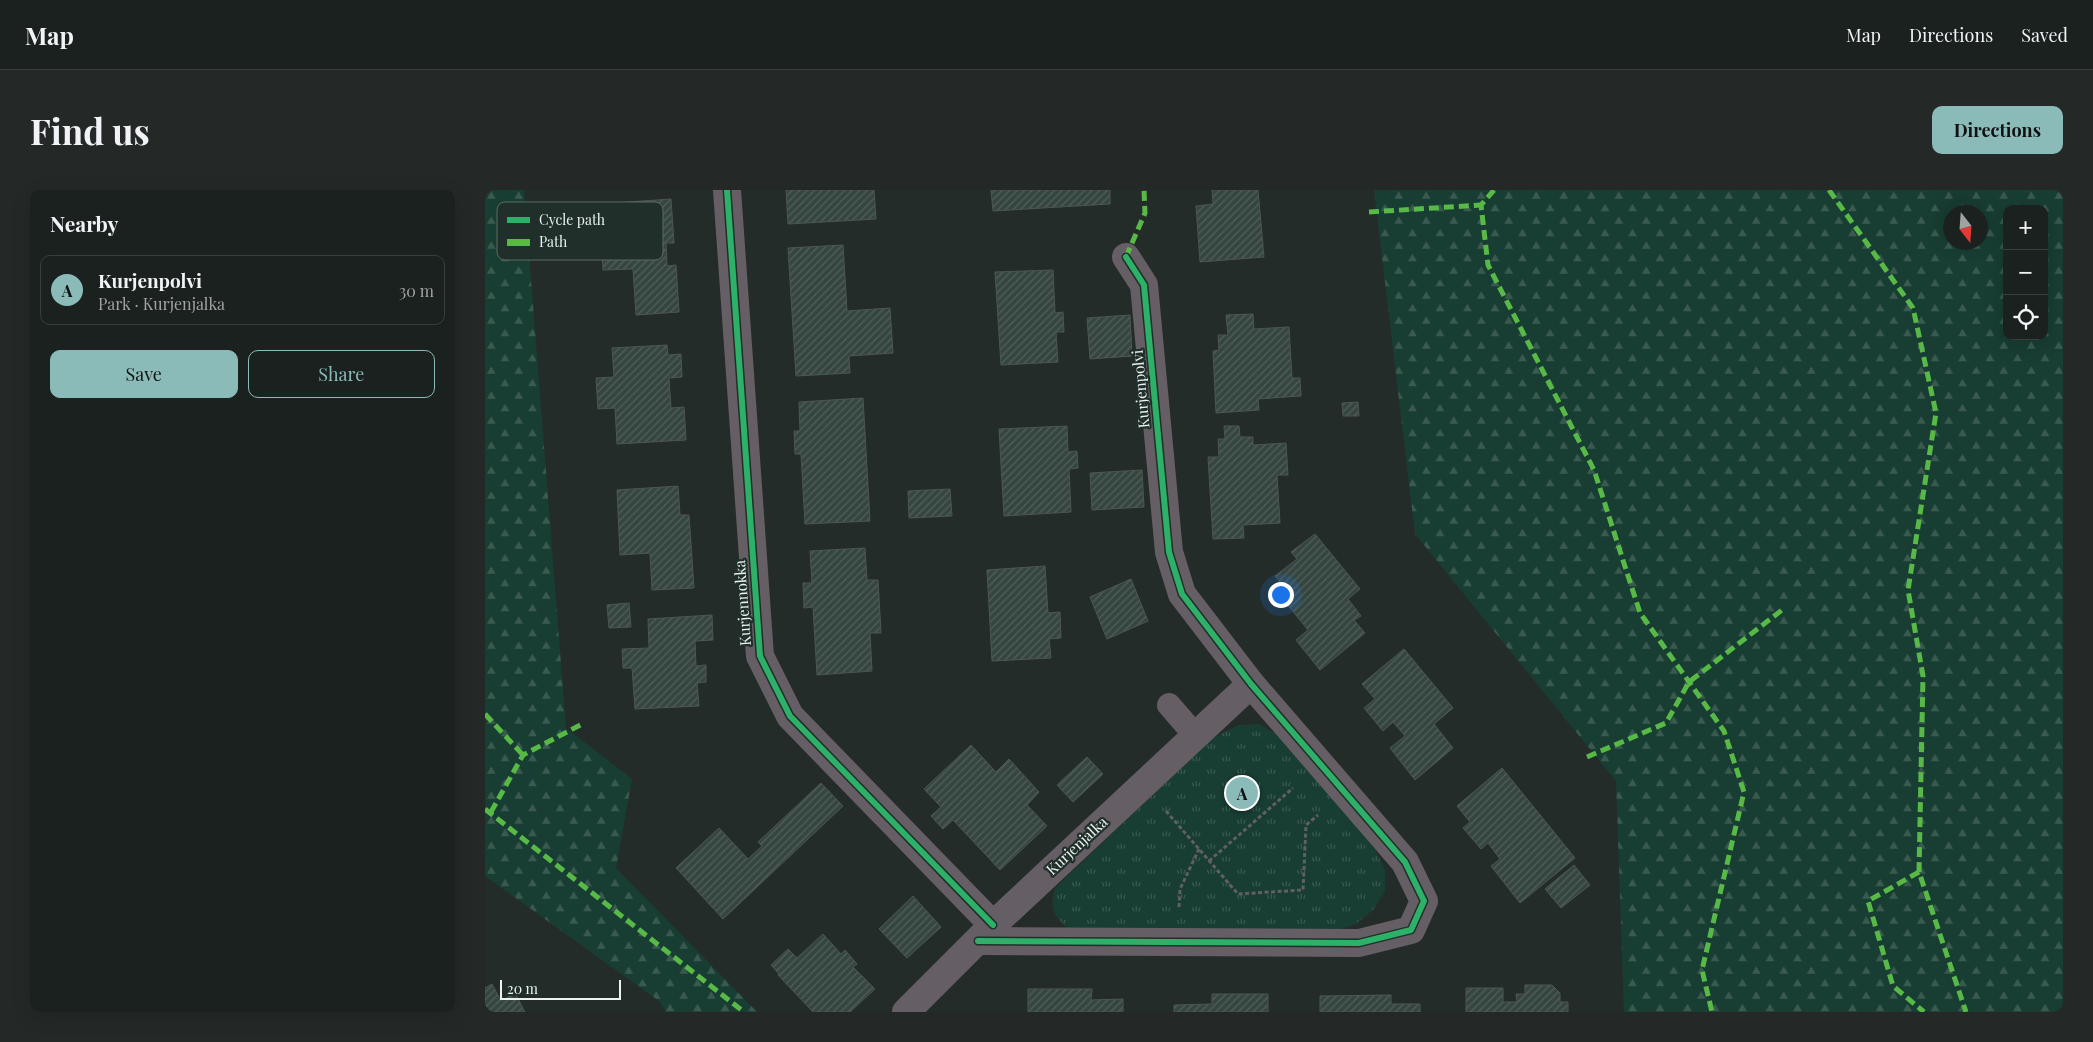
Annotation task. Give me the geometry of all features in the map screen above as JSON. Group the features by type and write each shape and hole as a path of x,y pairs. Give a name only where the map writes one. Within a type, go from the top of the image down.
{"street":[{"name":"Kurjennokka","path":"727,190 759,656 790,716 985,933"},
{"name":"Kurjenpolvi","path":"985,933 1179,942 1359,943 1411,930 1423,901 1405,862 1251,684 1182,594 1169,552 1144,285 1125,257"},
{"name":"Kurjenjalka","path":"906,1012 985,933 1251,684"}],"lane":[{"path":"1169,705 1195,735"}],"path":[{"path":"1209,861 1320,764"},
{"path":"1143,784 1238,894 1303,890 1306,825 1345,792"},
{"path":"1179,942 1180,889 1199,849"}],"green space":[{"path":"485,190 524,190 525,202 497,202 497,260 529,260 566,728 632,779 616,868 757,1012 666,1012 659,1001 485,876"},
{"path":"1374,190 2063,190 2063,1012 1624,1012 1616,781 1415,534"},
{"path":"1259,724 1276,734 1374,847 1385,870 1385,891 1374,909 1356,924 1331,932 1069,930 1054,912 1053,896 1055,888 1213,738 1239,725"}],"building":[{"path":"786,190 874,190 876,219 788,224"},
{"path":"991,190 1110,190 1110,204 993,211"},
{"path":"1212,190 1258,190 1264,257 1200,262 1196,206 1213,204"},
{"path":"671,199 674,243 666,243 667,266 676,265 679,312 636,315 633,269 603,270 602,260 663,260 663,202 628,202"},
{"path":"843,245 847,311 890,308 893,353 849,356 850,373 796,376 788,248"},
{"path":"1053,270 1055,313 1063,312 1064,332 1056,332 1058,362 1001,365 995,272"},
{"path":"1253,314 1254,329 1289,327 1292,378 1300,378 1301,396 1258,399 1259,410 1216,413 1213,351 1219,350 1218,335 1228,335 1226,315"},
{"path":"1130,315 1132,356 1090,359 1087,318"},
{"path":"667,345 668,355 681,354 682,377 669,378 671,408 684,407 686,440 617,444 615,408 598,409 596,378 614,377 612,348"},
{"path":"863,398 870,521 805,524 801,454 795,454 794,431 800,431 799,402"},
{"path":"1358,402 1359,416 1343,416 1342,403"},
{"path":"1067,426 1068,452 1077,451 1078,468 1069,469 1071,512 1004,516 999,429"},
{"path":"1224,426 1239,426 1240,437 1253,437 1253,445 1286,443 1288,475 1277,475 1280,523 1243,525 1244,538 1213,539 1208,457 1219,457 1218,439 1225,439"},
{"path":"1142,470 1144,507 1092,510 1090,473"},
{"path":"678,486 680,515 689,515 694,588 652,590 650,553 620,555 617,490"},
{"path":"950,489 952,516 909,518 908,491"},
{"path":"1315,534 1360,589 1348,599 1361,616 1354,620 1365,633 1320,670 1296,640 1308,630 1282,598 1288,592 1275,576 1297,559 1291,552"},
{"path":"865,548 867,580 878,580 881,633 870,633 872,671 817,675 813,607 804,608 803,583 812,583 810,551"},
{"path":"1045,566 1048,613 1060,612 1061,638 1049,639 1051,658 992,661 987,570"},
{"path":"1131,579 1148,621 1107,639 1090,597"},
{"path":"629,603 631,627 609,628 607,605"},
{"path":"712,615 713,640 695,641 696,666 706,665 706,682 697,683 699,706 635,709 632,668 623,668 622,649 649,648 648,619"},
{"path":"1404,649 1453,708 1434,724 1453,748 1415,780 1390,748 1405,736 1393,722 1383,731 1364,708 1375,699 1362,684"},
{"path":"971,745 996,772 1009,759 1039,792 1027,805 1047,826 1000,870 953,820 943,829 931,816 941,807 924,789"},
{"path":"1087,757 1103,774 1073,802 1057,785"},
{"path":"1502,768 1575,858 1520,903 1491,866 1500,859 1488,843 1481,849 1463,828 1470,822 1457,806"},
{"path":"821,783 843,806 723,919 676,868 719,828 748,859 762,846 758,842"},
{"path":"1574,865 1590,885 1561,908 1545,889"},
{"path":"913,896 941,927 907,958 879,929"},
{"path":"823,934 841,954 845,950 857,964 853,967 875,989 850,1012 813,1012 771,965 788,949 797,958"},
{"path":"492,984 501,1001 515,993 525,1012 485,1012 485,988"},
{"path":"1525,985 1552,985 1560,993 1560,1002 1568,1002 1568,1012 1466,1012 1466,988 1503,988 1503,1002 1517,1002 1516,994 1525,994"},
{"path":"1028,989 1092,989 1091,1000 1123,999 1123,1012 1028,1012"},
{"path":"1212,994 1268,994 1268,1012 1174,1012 1174,1005 1212,1004"},
{"path":"1391,995 1391,1004 1420,1004 1420,1012 1320,1012 1320,996"}],"marked path":[{"path":"1126,257 1145,213 1144,190"},
{"path":"1494,190 1481,205 1488,265 1594,470 1640,613 1724,731 1744,792 1702,970 1712,1012"},
{"path":"1829,190 1913,308 1936,413 1908,590 1923,676 1919,872 1966,1012"},
{"path":"1369,212 1481,205"},
{"path":"1587,757 1666,723 1689,682 1782,610"},
{"path":"485,714 523,755"},
{"path":"491,812 523,755 584,723"},
{"path":"485,809 744,1012"},
{"path":"1919,872 1868,901 1893,986 1924,1012"}],"cycle path":[{"path":"727,190 760,656 790,716 993,925"},
{"path":"978,941 1359,943 1411,930 1424,901 1405,862 1251,684 1182,594 1169,552 1144,285 1126,257"}],"place":[{"name":"Kurjenpolvi","path":"1242,793"}]}
